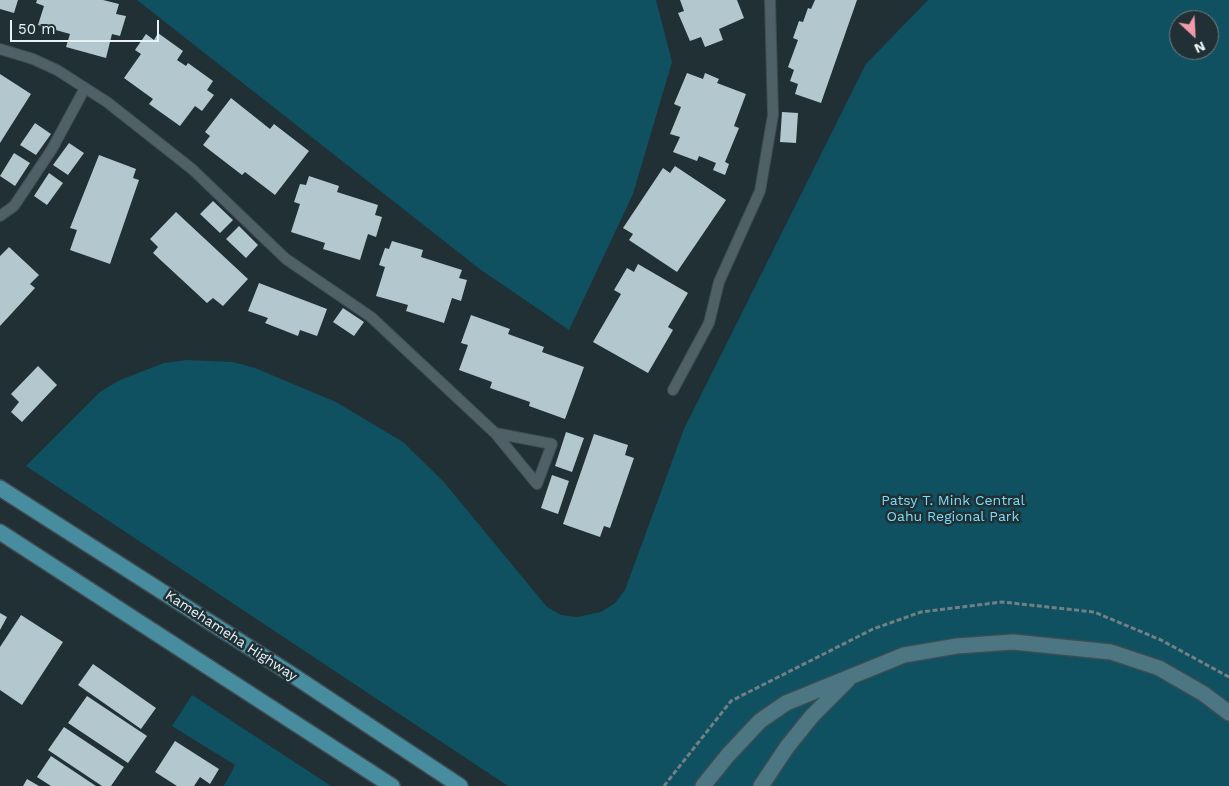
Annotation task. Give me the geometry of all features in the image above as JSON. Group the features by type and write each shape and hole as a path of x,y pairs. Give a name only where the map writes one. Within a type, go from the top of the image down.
{"main road":[{"name":"Kamehameha Highway","path":"0,488 460,786"},
{"path":"0,532 392,786"}],"street":[{"path":"703,786 728,755 760,721 786,704 904,655 957,646 1013,642 1111,652 1159,668 1204,694 1229,713"},
{"path":"761,786 787,747 812,716 857,673"}],"lane":[{"path":"673,390 709,323 719,282 760,190 773,115 770,0"},
{"path":"0,49 33,59 57,70 108,102 192,169 286,259 371,317 495,433 537,484 552,444 495,433"},
{"path":"0,216 14,206 52,149 85,88"}],"green space":[{"path":"137,0 656,0 672,62 633,194 569,330 481,270"},
{"name":"Patsy T. Mink Central Oahu Regional Park","path":"928,0 1229,0 1229,786 508,786 26,466 100,392 120,380 164,363 187,360 233,362 255,368 336,402 403,442 443,481 547,607 561,615 577,617 601,612 615,603 625,590 684,429 866,64"},
{"path":"192,695 331,786 224,786 235,765 172,726"}],"building":[{"path":"0,0 18,0 14,13 0,9"},
{"path":"37,0 103,0 119,4 116,14 126,16 120,36 112,34 106,58 66,47 70,34 38,25 44,6 36,3"},
{"path":"680,0 737,0 744,18 719,29 723,40 705,47 701,37 690,41 678,13 684,11"},
{"path":"815,0 857,0 821,103 795,94 798,84 790,81 794,70 788,67 798,40 793,38 799,21 803,22 808,8 811,9"},
{"path":"158,33 183,51 177,60 186,66 188,63 213,81 207,90 214,95 202,111 195,106 180,126 149,104 153,99 124,78 141,54 135,50 146,34 154,40"},
{"path":"687,73 703,79 705,73 719,79 717,83 746,94 734,126 739,128 725,162 729,164 725,175 713,170 716,163 699,156 697,161 673,152 680,137 670,134 681,107 674,104"},
{"path":"0,74 31,94 0,143"},
{"path":"231,98 270,129 274,124 309,151 275,195 245,172 242,175 203,145 210,136 205,132"},
{"path":"782,112 798,113 796,143 780,142"},
{"path":"35,123 51,134 36,155 20,145"},
{"path":"69,143 84,153 68,175 53,165"},
{"path":"14,153 30,163 15,186 0,176"},
{"path":"99,155 136,169 133,178 139,180 110,264 70,250 77,230 70,228"},
{"path":"675,166 726,200 677,272 629,240 633,234 623,228 663,168 670,173"},
{"path":"49,173 63,183 47,205 34,196"},
{"path":"309,176 339,186 337,192 378,205 375,215 382,217 376,237 368,234 360,260 323,249 325,243 291,232 300,204 294,202 300,184 306,185"},
{"path":"213,201 233,220 220,233 200,214"},
{"path":"176,212 248,279 223,306 213,298 207,303 153,253 158,247 150,239"},
{"path":"239,226 258,245 246,258 226,239"},
{"path":"392,241 423,250 421,257 462,270 459,278 467,280 461,301 452,298 444,323 406,311 408,305 376,296 385,267 379,265 385,248 389,249"},
{"path":"9,247 39,275 30,284 35,288 0,326 0,256"},
{"path":"638,264 688,293 668,327 673,330 648,373 593,342 621,294 614,290 627,268 634,272"},
{"path":"259,283 327,309 317,336 300,330 298,336 265,323 268,318 248,311"},
{"path":"343,308 364,322 354,336 333,322"},
{"path":"471,315 510,329 508,334 544,347 542,352 584,367 565,419 529,406 530,402 490,388 492,382 459,370 468,345 461,343"},
{"path":"38,366 57,385 22,422 11,412 19,402 11,394"},
{"path":"566,432 584,438 572,472 555,466"},
{"path":"594,434 628,445 625,455 634,458 610,528 604,526 600,537 563,524"},
{"path":"552,475 569,481 558,514 541,508"},
{"path":"0,613 7,617 0,630"},
{"path":"21,615 63,642 22,705 0,690 0,647"},
{"path":"93,664 156,708 141,729 78,685"},
{"path":"87,696 147,736 128,763 68,723"},
{"path":"64,727 124,767 111,786 102,786 48,750"},
{"path":"175,741 219,769 210,784 200,777 194,786 177,786 155,772"},
{"path":"51,756 96,786 51,786 37,777"},
{"path":"27,779 39,786 23,786"}]}
